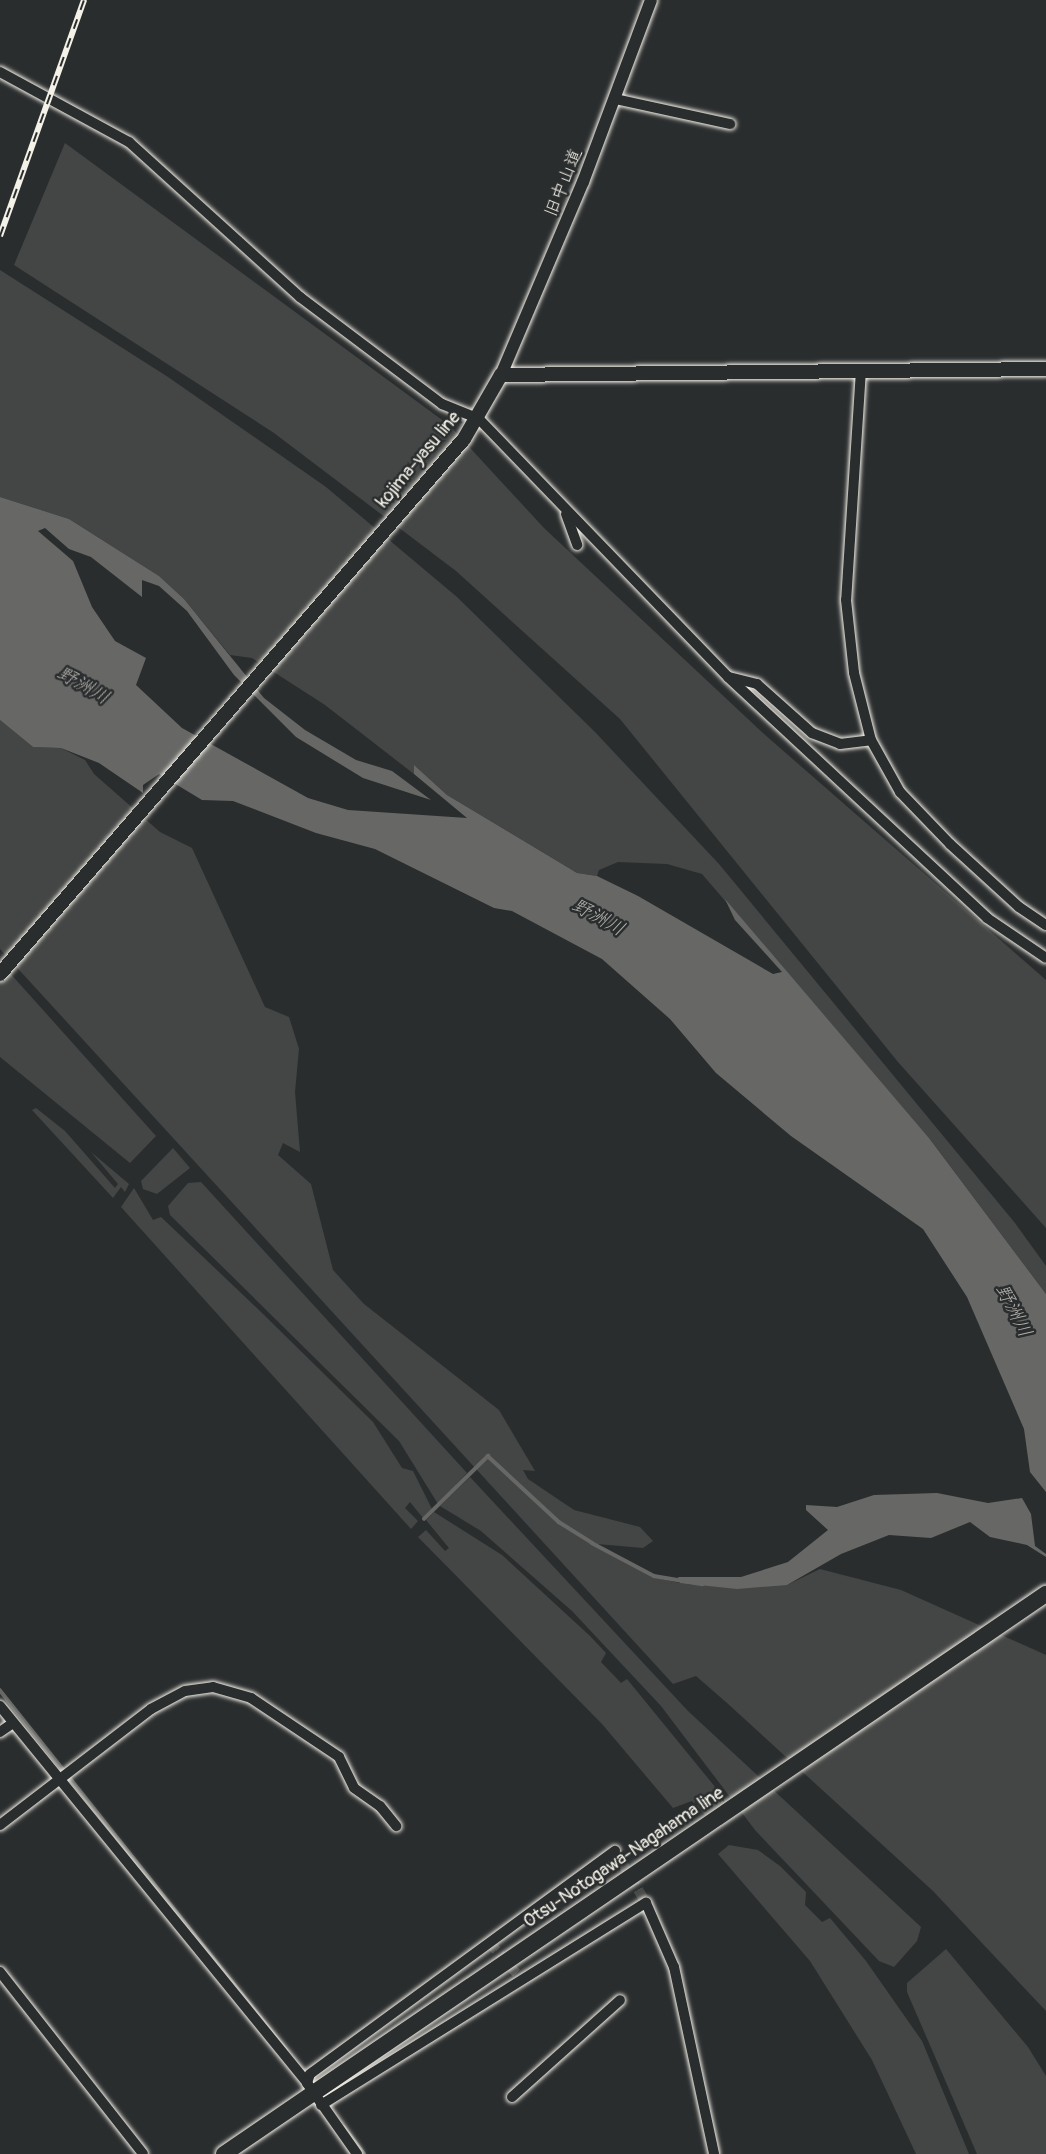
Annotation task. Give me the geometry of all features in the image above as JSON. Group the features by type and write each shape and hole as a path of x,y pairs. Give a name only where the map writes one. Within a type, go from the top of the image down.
{"main road":[{"path":"500,375 1046,369"},
{"name":"kojima-yasu line","path":"0,974 464,439 479,419 500,375"},
{"name":"Otsu-Notogawa-Nagahama line","path":"224,2154 1046,1594"}],"street":[{"name":"旧中山道","path":"500,375 528,318 615,99 651,0"},
{"path":"2,75 129,142 300,297 442,404 479,419 729,677 988,918 1046,958"},
{"path":"615,99 730,124"},
{"path":"861,370 846,600 855,673 871,740 900,792 960,853 1046,925"},
{"path":"565,510 577,545"},
{"path":"729,677 757,684 812,733 840,744 871,740"},
{"path":"0,1825 151,1709 186,1691 213,1687 251,1698 339,1757 354,1788 380,1806 396,1826"},
{"path":"0,1706 64,1776 314,2093 357,2154"},
{"path":"0,1732 13,1723"},
{"path":"314,2093 320,2067 615,1851"},
{"path":"314,2093 646,1903 674,1967 713,2154"},
{"path":"0,1972 144,2154"},
{"path":"512,2097 620,2000"}],"shaded area":[{"path":"65,143 449,425 544,528 764,734 1046,980 1046,1228 898,1062 620,719 456,571 274,433 14,265"},
{"path":"0,270 168,377 326,487 457,597 595,732 719,864 1015,1223 1046,1266 1046,1294 929,1138 702,874 667,864 618,862 599,870 597,876 577,873 447,795 415,766 414,774 325,705 252,658 230,655 184,599 159,576 69,519 0,497"},
{"path":"0,720 33,747 61,748 85,760 94,774 160,832 192,848 265,1007 289,1017 299,1049 295,1092 300,1152 283,1143 278,1155 311,1184 333,1270 364,1304 499,1410 535,1471 523,1470 528,1479 574,1510 640,1527 653,1541 643,1548 597,1544 652,1577 680,1583 787,1585 820,1569 901,1590 1046,1655 1046,2011 933,1891 727,1703 696,1676 673,1684 0,949"},
{"path":"0,962 156,1136 130,1163 0,1057"},
{"path":"36,1108 65,1131 115,1188 118,1184 91,1152 129,1184 125,1192 121,1187 113,1198 32,1110"},
{"path":"173,1148 190,1168 157,1194 143,1189 141,1181"},
{"path":"201,1182 467,1473 438,1504 399,1441 170,1215 168,1206 188,1183"},
{"path":"134,1188 153,1220 161,1217 261,1312 373,1422 402,1468 413,1471 432,1509 423,1518 410,1502 405,1508 418,1521 411,1529 121,1207"},
{"path":"470,1477 688,1711 921,1927 917,1941 894,1967 879,1961 755,1830 661,1706 572,1611 481,1531 440,1506"},
{"path":"434,1512 502,1555 590,1636 606,1653 601,1662 621,1683 627,1679 729,1804 707,1817 692,1801 673,1808 602,1724 418,1537 426,1530 445,1551 449,1548 426,1520"},
{"path":"729,1845 758,1850 780,1866 806,1892 805,1905 822,1922 830,1918 866,1961 922,2041 969,2154 916,2154 872,2060 810,1961 718,1854"},
{"path":"946,1949 1028,2047 1046,2076 1046,2154 977,2154 907,1992 907,1983"}],"water":[{"name":"野洲川","path":"0,497 69,519 159,576 184,599 264,698 305,730 356,760 392,771 431,800 363,778 296,737 234,675 187,611 159,586 142,580 142,597 91,557 69,549 45,528 38,531 73,561 92,607 115,641 146,658 136,685 182,728 308,798 348,810 467,818 414,774 414,765 447,795 577,873 597,876 638,896 773,974 782,972 735,920 725,899 929,1138 1046,1294 1046,1492 1030,1472 1024,1429 967,1297 923,1229 791,1136 716,1073 670,1019 602,959 512,911 494,908 375,849 316,833 233,801 202,800 159,774 143,785 143,793 99,763 61,748 33,747 0,720"},
{"path":"937,1493 988,1503 1022,1498 1031,1514 1035,1546 1046,1554 1046,1557 1027,1545 990,1537 970,1522 931,1538 889,1535 841,1554 787,1585 737,1589 680,1583 678,1577 741,1577 788,1562 828,1530 806,1510 806,1505 837,1507 874,1495"}],"waterway":[{"path":"424,1519 488,1456 559,1522 592,1543 654,1576 702,1584"},
{"path":"0,1690 286,2050"},
{"path":"344,2127 364,2154"}],"tunnel":[{"path":"615,1851 646,1903"},
{"path":"490,1943 523,1981"}],"railway":[{"path":"0,236 84,0"}]}
